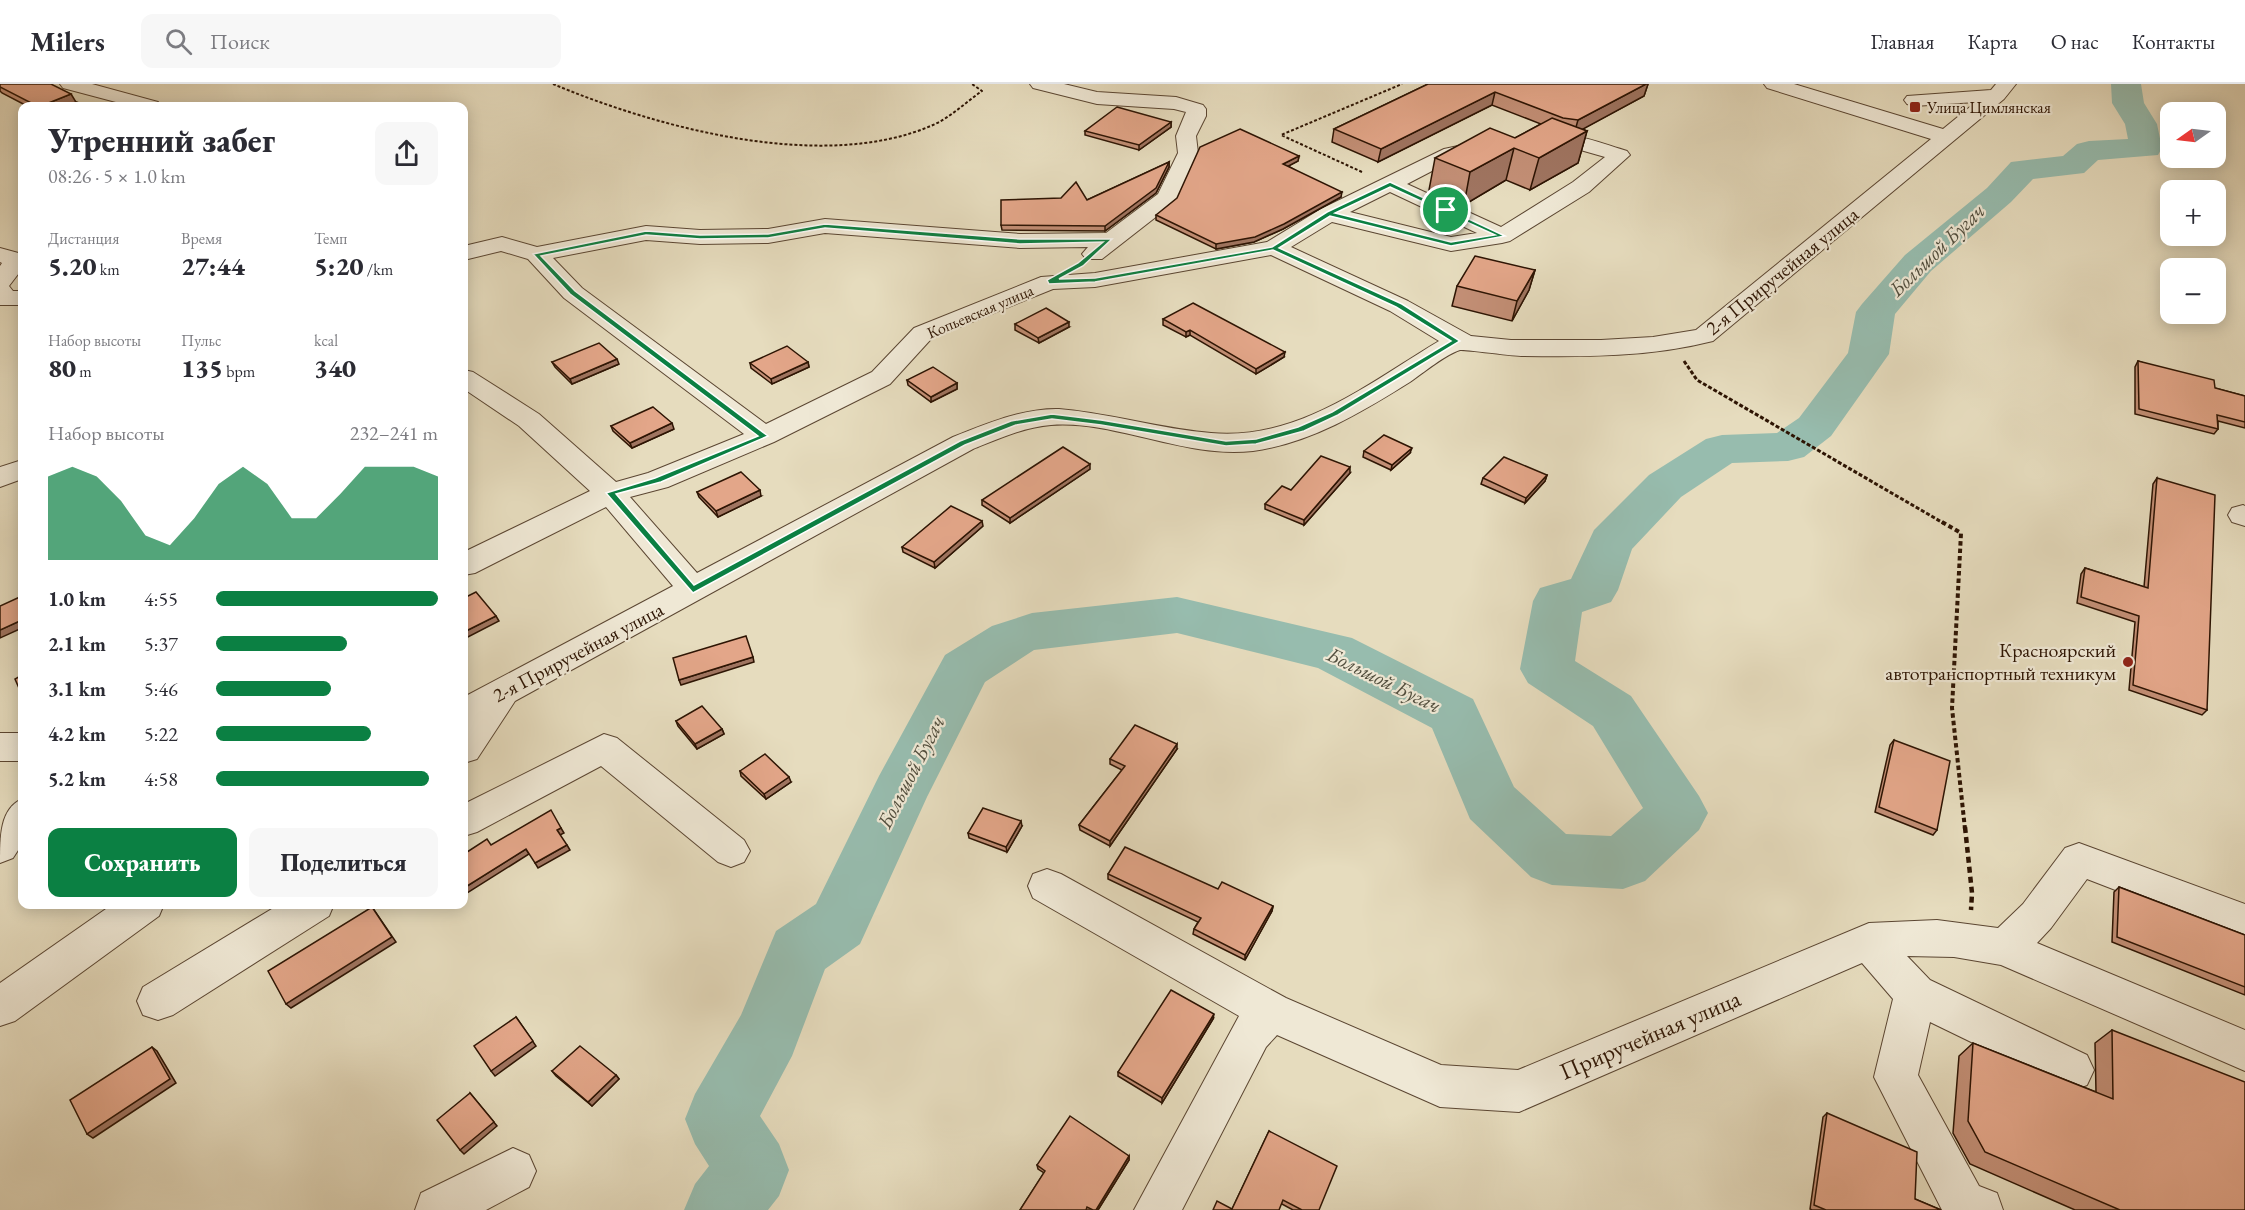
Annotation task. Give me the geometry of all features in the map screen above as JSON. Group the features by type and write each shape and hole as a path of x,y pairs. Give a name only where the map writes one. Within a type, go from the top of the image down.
{"street":[{"path":"70,84 135,102"},
{"path":"1040,84 1097,99 1176,103 1196,109 1196,116 1186,136 1188,153 1167,197 1081,264 1049,282"},
{"path":"1774,84 1946,137"},
{"path":"1914,100 2001,89"},
{"name":"2-я Приручейная улица","path":"468,711 963,443 1014,423 1052,417 1101,422 1226,444 1256,442 1301,429 1335,414 1457,341 1489,348 1637,347 1672,344 1704,336 2001,89"},
{"path":"1274,248 1329,214 1451,153 1564,139 1620,154 1581,187 1502,236 1451,244 1329,214"},
{"path":"1390,184 1502,236"},
{"path":"468,252 502,244 536,254 646,233 700,237 768,236 825,226 1020,242 1109,240"},
{"path":"1274,248 1399,306 1457,341"},
{"name":"Копьевская улица","path":"468,563 610,493 658,480 764,436 881,378 923,333 1049,282 1095,280 1274,248"},
{"path":"536,254 573,293 764,436"},
{"path":"0,255 16,260 5,294"},
{"path":"468,381 529,420 610,493 693,589"},
{"path":"0,478 18,471"},
{"path":"468,743 503,692"},
{"path":"0,747 18,747"},
{"path":"468,819 604,748 731,851"},
{"path":"0,847 18,820"},
{"path":"1987,944 2037,916 2079,859 2245,922"},
{"name":"Приручейная улица","path":"1047,886 1271,1012 1440,1086 1519,1091 1869,941 1902,936 1987,944 2245,1051"},
{"path":"0,1007 138,909"},
{"path":"158,1001 307,909"},
{"path":"1869,941 1915,994 2072,1070"},
{"path":"1915,994 1896,1077 1963,1203 1980,1210"},
{"path":"1157,1210 1251,1033 1271,1012"},
{"path":"438,1210 513,1171"}],"path":[{"path":"553,84 590,101 715,135 795,143 864,143 934,125 982,91 972,84"},
{"path":"1390,184 1281,135 1402,84"},
{"path":"1672,344 1697,380 1774,427 1961,533 1952,708 1972,893 1987,944"}],"building":[{"path":"0,84 51,84 71,94 51,102 29,102 0,87"},
{"path":"1428,84 1646,84 1578,120 1563,118 1495,92 1381,149 1334,129"},
{"path":"1117,107 1171,122 1139,145 1085,131"},
{"path":"1552,118 1587,131 1539,158 1514,148 1470,172 1435,158 1490,128 1515,138"},
{"path":"1240,129 1299,156 1283,164 1342,192 1255,237 1216,244 1156,215 1177,198 1200,147"},
{"path":"1169,162 1156,188 1105,226 1001,225 1001,200 1061,198 1076,182 1087,200"},
{"path":"1475,256 1535,270 1517,301 1457,286"},
{"path":"1193,303 1285,352 1256,369 1190,330 1186,332 1163,319"},
{"path":"1046,308 1069,322 1038,338 1015,324"},
{"path":"599,343 617,359 570,379 552,362"},
{"path":"787,346 808,362 771,379 750,363"},
{"path":"2138,361 2214,380 2215,388 2245,396 2245,422 2217,415 2218,429 2139,409"},
{"path":"933,367 957,383 931,397 907,380"},
{"path":"653,407 672,423 630,443 611,426"},
{"path":"1384,435 1412,448 1392,465 1364,451"},
{"path":"1063,447 1090,464 1010,518 982,500"},
{"path":"1321,456 1350,467 1304,520 1265,504 1282,486 1291,490"},
{"path":"1504,457 1547,475 1526,498 1483,478"},
{"path":"741,472 760,490 716,511 697,492"},
{"path":"2157,478 2215,495 2207,710 2133,685 2139,616 2081,597 2085,568 2148,588"},
{"path":"951,506 982,521 934,562 902,547"},
{"path":"476,592 496,616 468,630 468,596"},
{"path":"18,598 18,622 0,630 0,606"},
{"path":"746,636 753,657 679,680 673,658"},
{"path":"702,706 722,729 695,744 676,721"},
{"path":"1135,725 1177,744 1110,841 1079,825 1125,766 1110,759"},
{"path":"1894,740 1950,761 1937,830 1879,807"},
{"path":"765,754 789,777 764,794 740,771"},
{"path":"983,808 1021,821 1006,847 968,833"},
{"path":"551,810 561,828 557,830 567,845 535,863 526,849 468,885 468,851 487,839 491,845"},
{"path":"1125,847 1218,889 1222,882 1273,906 1245,955 1194,929 1201,918 1108,874"},
{"path":"2119,887 2245,935 2245,987 2117,937"},
{"path":"369,909 373,909 392,937 286,1004 268,971"},
{"path":"1171,990 1214,1014 1162,1098 1118,1072"},
{"path":"516,1017 533,1041 491,1071 474,1046"},
{"path":"2112,1030 2245,1082 2245,1210 2120,1210 1985,1152 1968,1121 1973,1043 2113,1099"},
{"path":"580,1046 616,1075 588,1102 552,1071"},
{"path":"152,1047 170,1079 87,1134 70,1100"},
{"path":"470,1093 494,1122 460,1150 437,1120"},
{"path":"1827,1113 1917,1152 1915,1199 1941,1210 1826,1210 1814,1205"},
{"path":"1070,1116 1129,1156 1096,1210 1087,1207 1086,1210 1020,1210 1045,1171 1037,1165"},
{"path":"1269,1131 1337,1166 1319,1210 1302,1210 1283,1200 1279,1210 1213,1210 1217,1201 1232,1209"}],"waterway":[{"name":"Большой Бугач","path":"721,1210 753,1170 720,1119 768,1033 799,951 838,924 900,793 938,724 964,669 1010,639 1032,632 1177,615 1333,652 1454,714 1491,802 1552,859 1623,863 1678,813 1612,711 1547,669 1558,601 1593,590 1611,542 1665,486 1722,449 1788,447 1815,427 1868,354 1876,312 1918,263 1999,195 2023,169 2072,166 2089,151 2146,148 2141,124 2128,103 2126,84"}],"place":[{"name":"Улица Цимлянская","path":"1915,107"},
{"name":"Красноярский автотранспортный техникум","path":"2128,662"}],"route":[{"path":"1446,210 1390,184 1329,214 1274,248 1095,280 1049,282 1081,264 1109,240 1062,243 1020,242 825,226 768,236 700,237 646,233 536,254 573,293 764,436 658,480 610,493 693,589 963,443 1014,423 1052,417 1101,422 1226,444 1256,442 1301,429 1335,414 1457,341 1399,306 1274,248 1329,214 1451,244 1502,236 1446,210"}]}
